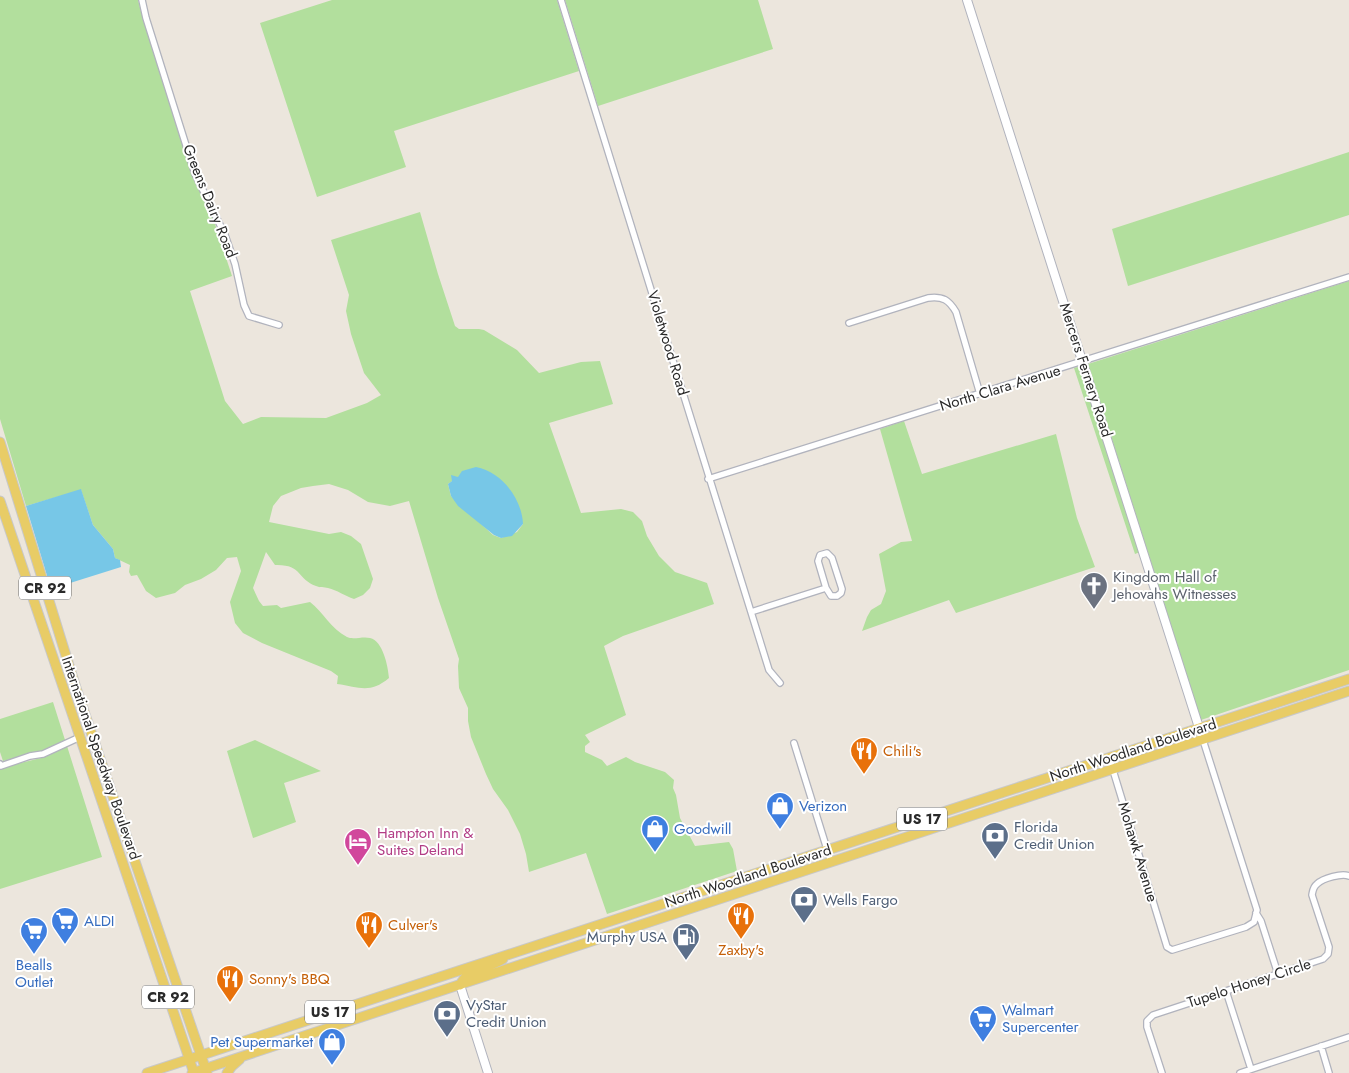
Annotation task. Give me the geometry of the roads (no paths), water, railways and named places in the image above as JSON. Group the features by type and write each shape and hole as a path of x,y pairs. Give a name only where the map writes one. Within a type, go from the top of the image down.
{"main road":[{"name":"International Speedway Boulevard","path":"0,442 76,688 207,1071"},
{"name":"International Speedway Boulevard","path":"0,501 193,1073"},
{"name":"North Woodland Boulevard","path":"147,1073 1349,678"},
{"path":"64,690 76,688"},
{"name":"North Woodland Boulevard","path":"193,1073 207,1071 244,1056 1349,691"},
{"path":"96,785 108,781"},
{"path":"124,868 138,867"},
{"path":"645,923 651,912 666,903"},
{"path":"625,930 638,917 638,912"},
{"path":"147,935 158,926"},
{"path":"460,985 463,978 468,974 493,965 518,950"},
{"path":"443,991 452,983 458,970"},
{"path":"364,1017 372,1005 388,993"},
{"path":"170,1002 182,998"},
{"path":"227,1073 244,1056"}],"street":[{"name":"Greens Dairy Road","path":"142,0 146,18 196,174 225,235 244,305 250,316 279,325"},
{"name":"Violetwood Road","path":"561,0 681,385 708,479 769,670 780,683"},
{"name":"Mercers Fernery Road","path":"967,0 1203,740"},
{"name":"North Clara Avenue","path":"708,479 1349,277"},
{"path":"849,323 928,298 937,296 945,298 952,304 956,312 980,394"},
{"path":"827,553 832,558 842,589 841,593 837,596 831,596 826,588 818,561 820,555 827,553"},
{"path":"751,612 826,588"},
{"path":"1293,697 1297,709"},
{"path":"0,764 1,766 43,754 80,737"},
{"path":"1203,740 1255,899 1256,913 1261,921 1278,974"},
{"path":"794,743 831,862"},
{"name":"Mohawk Avenue","path":"1109,758 1167,947 1172,950 1246,928 1254,922 1256,913"},
{"path":"1018,788 1022,799"},
{"name":"Tupelo Honey Circle","path":"1162,1073 1146,1027 1147,1021 1158,1012 1323,959 1328,954 1328,947 1312,895 1312,889 1319,882 1344,874 1349,876"},
{"path":"460,985 488,1073"},
{"path":"1226,991 1251,1070"},
{"path":"1240,1073 1349,1037"},
{"path":"1321,1046 1329,1073"}],"water":[{"path":"476,467 494,474 515,496 522,515 523,524 512,536 501,538 494,535 458,506 451,496 448,484 452,481 451,475 458,477 462,471"},
{"path":"81,489 93,525 113,549 115,558 120,560 121,567 51,589 26,506"}],"place":[{"name":"Kingdom Hall of Jehovahs Witnesses","path":"1094,610"},
{"name":"Chili's","path":"864,775"},
{"name":"Verizon","path":"780,830"},
{"name":"Goodwill","path":"655,853"},
{"name":"Florida Credit Union","path":"995,860"},
{"name":"Hampton Inn & Suites Deland","path":"358,866"},
{"name":"Wells Fargo","path":"804,924"},
{"name":"Zaxby's","path":"741,940"},
{"name":"ALDI","path":"65,945"},
{"name":"Culver's","path":"369,949"},
{"name":"Bealls Outlet","path":"34,955"},
{"name":"Murphy USA","path":"686,961"},
{"name":"Sonny's BBQ","path":"230,1003"},
{"name":"VyStar Credit Union","path":"447,1038"},
{"name":"Walmart Supercenter","path":"983,1043"},
{"name":"Pet Supermarket","path":"332,1066"}]}
